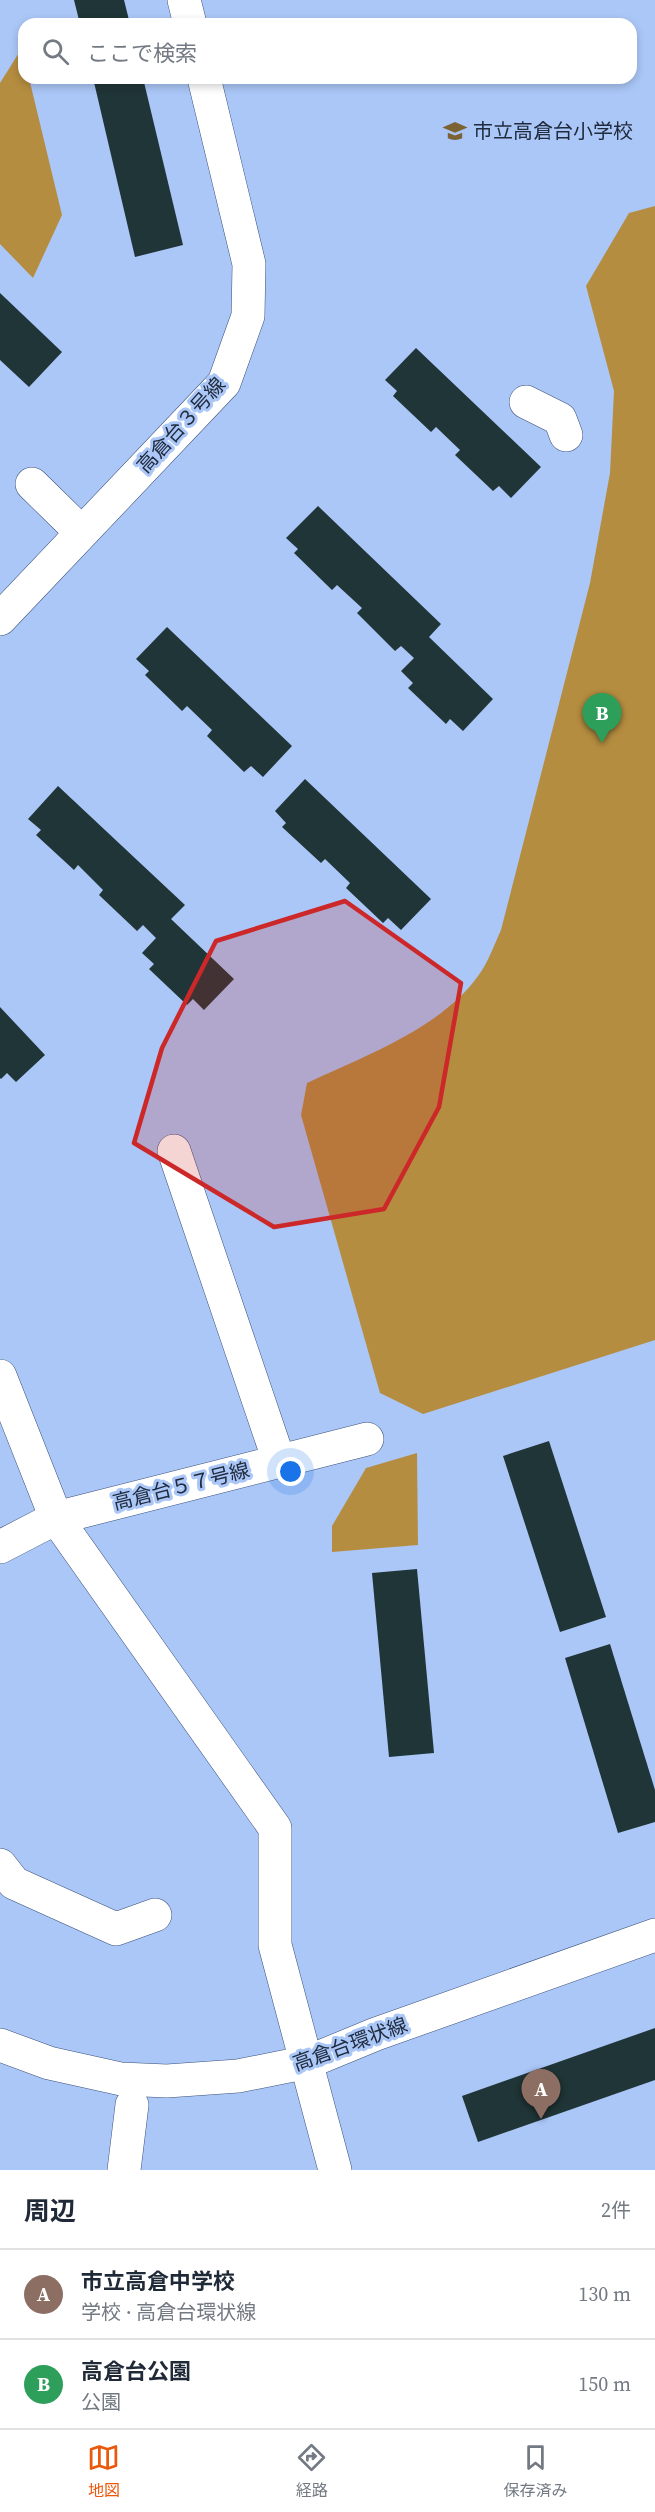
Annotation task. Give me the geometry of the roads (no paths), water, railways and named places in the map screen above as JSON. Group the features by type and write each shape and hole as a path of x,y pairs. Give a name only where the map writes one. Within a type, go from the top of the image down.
{"street":[{"path":"184,0 188,18"},
{"name":"高倉台３号線","path":"0,619 224,383 248,316 249,264 205,84"},
{"path":"526,402 560,418 566,435"},
{"path":"32,484 81,532"},
{"path":"174,1151 279,1461"},
{"path":"0,1376 56,1518 274,1828 275,1945 316,2059 336,2170"},
{"name":"高倉台５７号線","path":"0,1547 56,1518 368,1439"},
{"path":"0,1864 14,1883 116,1929 155,1915"},
{"name":"高倉台環状線","path":"0,2045 49,2063 121,2079 167,2081 238,2076 316,2059 376,2034 655,1935"},
{"path":"125,2165 132,2105"}],"place":[{"name":"市立高倉台小学校","path":"455,131"},
{"name":"高倉台公園","path":"602,743"},
{"name":"市立高倉中学校","path":"541,2119"}]}
